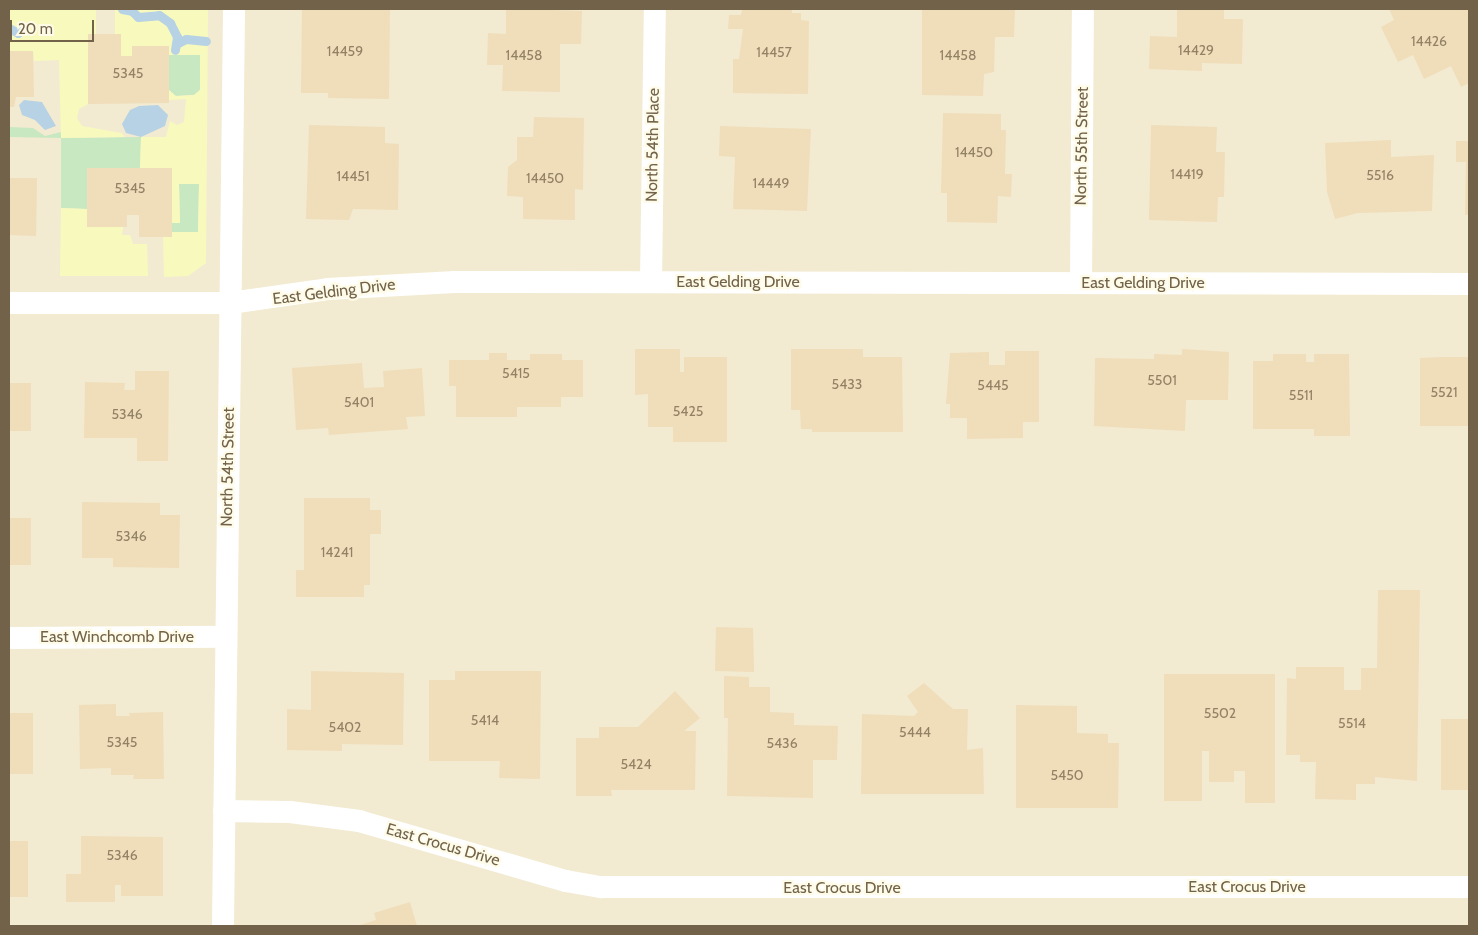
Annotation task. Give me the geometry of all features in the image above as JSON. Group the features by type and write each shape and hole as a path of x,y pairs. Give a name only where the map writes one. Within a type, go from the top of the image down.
{"street":[{"name":"North 54th Street","path":"223,926 234,9"},
{"name":"North 54th Place","path":"651,282 655,9"},
{"name":"North 55th Street","path":"1081,283 1083,9"},
{"name":"East Gelding Drive","path":"9,303 230,303 389,284 651,282 1469,284"},
{"name":"East Winchcomb Drive","path":"9,638 226,637"},
{"name":"East Crocus Drive","path":"224,811 290,812 360,821 566,881 601,886 1469,887"}],"shaded area":[{"path":"9,9 1469,9 1469,926 9,926"},
{"path":"169,55 200,55 200,90 194,95 175,96 169,90"},
{"path":"9,127 33,128 45,136 61,132 61,138 9,137"},
{"path":"141,137 140,168 88,168 87,209 61,208 61,138"},
{"path":"179,184 199,184 198,232 172,232 172,223 180,223"}],"sand":[{"path":"9,9 96,9 96,34 88,34 88,104 79,109 77,118 82,126 121,133 125,137 61,138 59,60 34,61 33,51 9,51"},
{"path":"115,9 208,9 206,263 188,276 164,277 163,237 172,232 198,232 199,184 179,184 180,223 172,223 172,168 140,168 141,137 166,137 170,121 177,125 184,122 186,99 169,100 169,90 176,96 194,95 200,90 200,55 169,55 132,46 132,56 121,56 121,34 115,34"},
{"path":"61,208 87,209 88,227 123,227 122,235 130,235 133,244 147,244 148,276 60,276"}],"water":[{"path":"24,100 42,102 56,126 45,130 35,120 22,115 19,105"},
{"path":"158,105 168,115 165,126 141,137 126,133 122,124 130,110 139,106"}],"building":[{"path":"302,9 390,9 389,99 328,98 328,93 301,93"},
{"path":"742,9 792,9 792,13 801,13 801,20 809,21 808,94 733,93 733,59 739,59 743,29 728,29 729,15 741,15"},
{"path":"922,9 1015,9 1014,37 995,37 994,72 984,74 983,96 922,95"},
{"path":"1177,9 1224,9 1224,19 1243,19 1242,64 1202,63 1202,71 1149,69 1150,36 1177,37"},
{"path":"1389,9 1469,9 1469,83 1461,87 1451,66 1424,79 1413,55 1398,62 1381,27 1394,20"},
{"path":"506,10 582,11 581,44 560,44 560,92 502,91 503,65 487,65 488,33 506,34"},
{"path":"88,34 121,34 121,56 132,56 132,46 169,46 169,103 88,104"},
{"path":"9,51 33,51 34,97 16,97 14,107 9,107"},
{"path":"943,113 1001,114 1001,130 1006,130 1005,174 1012,174 1011,197 998,196 997,223 947,222 947,193 941,193"},
{"path":"534,117 584,118 583,190 575,189 575,220 523,219 523,197 507,196 508,167 517,160 517,137 533,137"},
{"path":"309,125 385,127 385,143 399,144 398,210 353,209 349,220 306,219"},
{"path":"1151,125 1217,127 1216,152 1225,152 1224,197 1218,197 1217,222 1149,220"},
{"path":"720,126 811,129 807,211 733,209 735,157 719,156"},
{"path":"1391,140 1391,157 1434,155 1432,211 1358,213 1335,219 1327,192 1325,143"},
{"path":"1456,141 1469,141 1469,215 1465,215 1466,162 1456,162"},
{"path":"87,168 172,168 172,237 139,237 139,215 127,215 127,227 87,227"},
{"path":"9,178 37,178 36,236 9,235"},
{"path":"635,349 680,349 680,372 684,372 684,357 727,357 727,442 673,442 673,427 648,427 648,394 635,395"},
{"path":"791,349 863,349 863,357 902,357 903,432 812,432 812,429 801,429 800,410 791,410"},
{"path":"1182,349 1229,352 1228,400 1186,400 1185,431 1094,426 1095,358 1154,359 1154,354 1182,355"},
{"path":"1005,351 1039,351 1039,422 1023,422 1023,438 967,439 967,418 950,418 950,404 946,404 950,353 989,352 989,365 1005,365"},
{"path":"489,353 507,353 507,360 530,360 530,354 562,354 562,360 583,360 583,397 561,397 561,407 517,407 517,417 456,417 456,386 449,386 449,360 489,360"},
{"path":"1273,354 1306,354 1306,362 1314,362 1314,354 1349,354 1350,436 1314,436 1314,429 1253,429 1253,361 1273,361"},
{"path":"1469,357 1469,426 1420,426 1420,358"},
{"path":"362,363 364,388 384,387 383,371 422,368 425,416 406,417 408,429 329,435 328,428 296,430 292,368"},
{"path":"135,371 169,371 168,461 137,461 137,438 84,438 85,382 125,383 124,390 135,390"},
{"path":"9,383 31,383 31,431 9,431"},
{"path":"304,498 370,498 370,510 381,510 381,534 370,534 370,585 364,585 364,597 296,597 296,570 304,570"},
{"path":"82,502 160,503 160,515 180,515 179,568 113,567 113,558 82,558"},
{"path":"9,518 31,518 31,565 9,565"},
{"path":"1378,590 1420,590 1417,781 1375,777 1375,784 1356,784 1356,800 1315,799 1316,762 1300,762 1300,755 1286,755 1287,678 1296,679 1296,667 1344,667 1344,690 1361,690 1361,668 1377,668"},
{"path":"716,627 753,628 754,672 715,671"},
{"path":"311,671 404,673 403,745 342,744 342,751 287,750 287,709 311,710"},
{"path":"455,671 541,671 540,779 499,778 500,761 429,761 429,680 455,680"},
{"path":"1164,674 1275,674 1275,803 1245,803 1245,771 1234,771 1234,782 1209,782 1209,751 1202,751 1202,801 1164,801"},
{"path":"724,676 749,677 749,687 770,687 770,712 794,713 794,725 838,726 837,760 813,760 813,798 727,796 728,718 724,718"},
{"path":"924,683 953,709 968,709 967,750 983,748 984,794 861,794 862,714 914,716 918,712 907,696"},
{"path":"675,691 700,718 684,731 696,731 695,790 611,790 612,796 576,796 576,738 599,738 599,727 638,727"},
{"path":"116,704 116,716 130,716 129,713 163,712 164,779 133,779 134,775 111,775 111,768 80,769 79,705"},
{"path":"1016,705 1077,706 1077,733 1108,734 1108,743 1119,743 1118,808 1016,808"},
{"path":"9,713 33,713 33,774 9,774"},
{"path":"1441,719 1469,719 1469,790 1441,790"},
{"path":"81,836 163,837 163,896 121,896 121,885 115,885 115,902 66,902 66,874 81,874"},
{"path":"9,841 28,841 28,897 9,897"},
{"path":"410,902 417,926 357,926 376,920 374,913"}],"waterway":[{"path":"122,9 132,11 138,17 159,15 170,23 177,37 175,50"},
{"path":"9,28 18,33 20,31"},
{"path":"176,44 186,39 206,41"}]}
